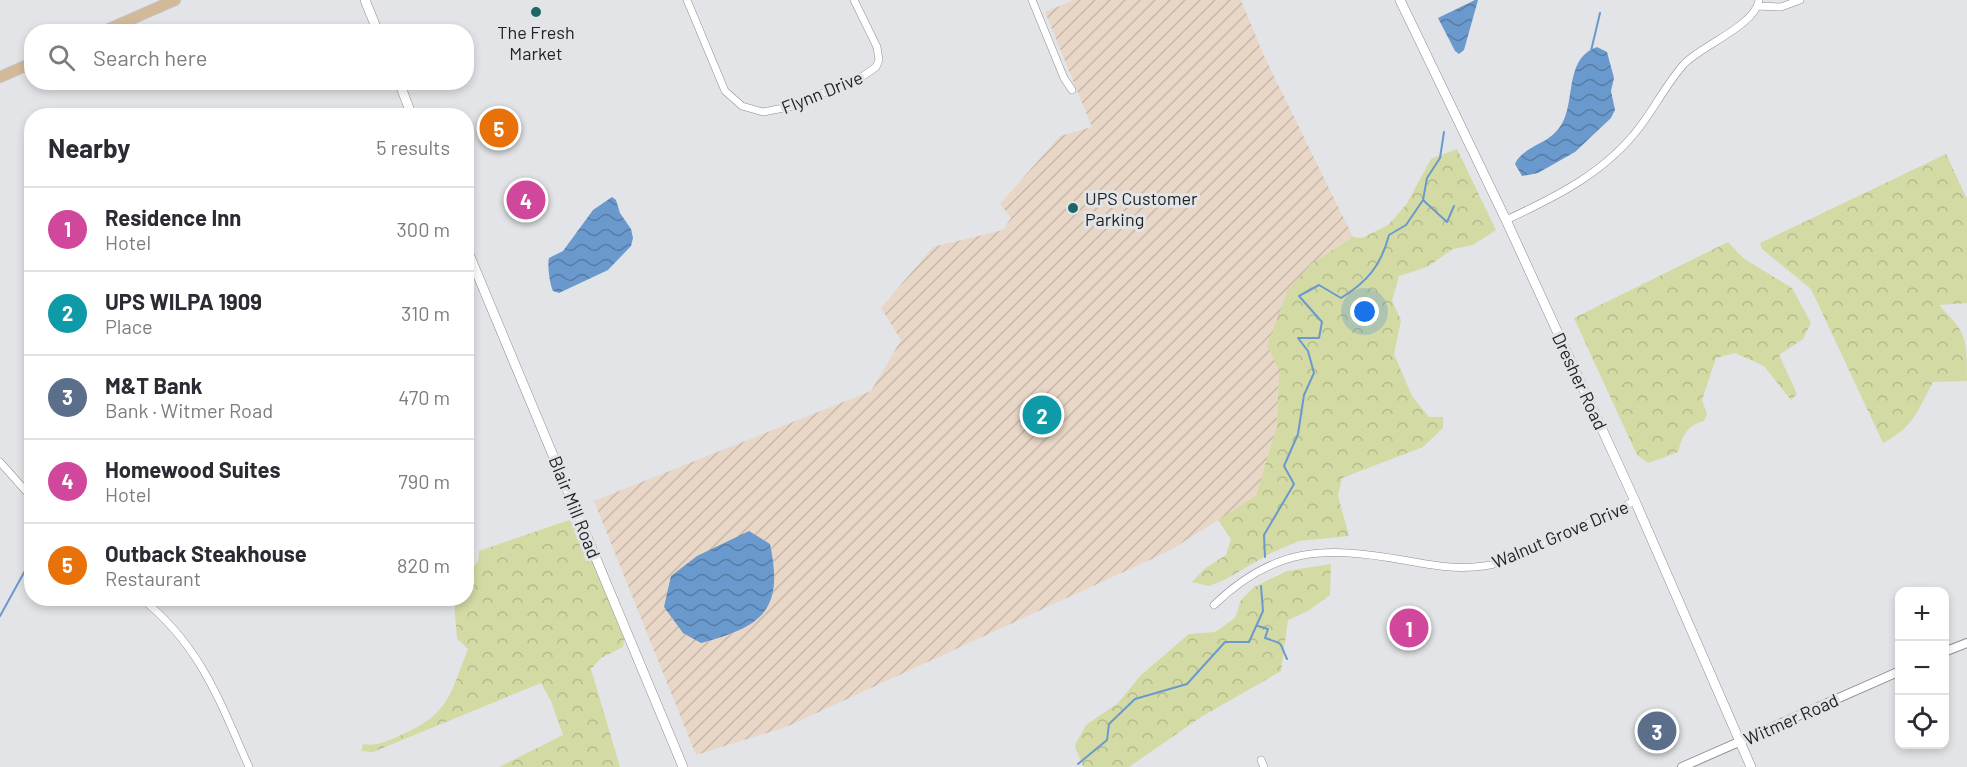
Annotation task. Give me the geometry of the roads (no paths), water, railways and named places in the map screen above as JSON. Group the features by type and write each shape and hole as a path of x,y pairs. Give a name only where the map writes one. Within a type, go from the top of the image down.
{"main road":[{"path":"365,0 375,24"},
{"name":"Dresher Road","path":"1400,0 1506,220 1635,501 1751,767"},
{"path":"120,24 173,1"},
{"path":"0,77 24,66"},
{"path":"402,90 409,108"},
{"name":"Blair Mill Road","path":"474,266 683,767"}],"street":[{"name":"Flynn Drive","path":"687,0 725,91 742,106 763,112 794,106 863,76 876,67 879,60 877,47 854,0"},
{"path":"1032,0 1064,78 1072,90"},
{"path":"1506,220 1550,200 1603,166 1641,125 1684,64 1705,46 1744,22 1758,3 1781,7 1800,0"},
{"path":"0,462 24,489"},
{"name":"Walnut Grove Drive","path":"1214,605 1247,577 1272,563 1291,556 1344,551 1439,567 1486,566 1505,561 1635,501"},
{"path":"149,606 183,638 201,663 249,767"},
{"path":"1949,650 1967,643"},
{"name":"Witmer Road","path":"1682,767 1895,673"}],"water":[{"path":"1478,0 1464,50 1459,54 1455,51 1438,18"},
{"path":"1597,47 1607,52 1614,78 1611,91 1615,110 1611,118 1575,152 1538,173 1522,176 1515,164 1517,160 1529,149 1549,138 1560,126 1568,108 1576,67 1587,52"},
{"path":"612,197 616,200 620,213 631,229 633,238 631,246 608,270 559,293 553,291 549,275 549,258 563,251 593,210"},
{"path":"749,531 770,544 774,567 771,600 754,622 740,630 701,643 683,633 664,607 671,576 697,556"}],"waterway":[{"path":"1591,51 1600,13"},
{"path":"1423,200 1427,178 1440,158 1444,132"},
{"path":"1265,557 1264,535 1294,484 1284,466 1298,434 1304,395 1314,373 1308,351 1298,338 1319,338 1322,322 1299,296 1319,285 1341,298 1372,272 1382,256 1389,235 1406,225 1423,200 1447,222 1454,206"},
{"path":"0,616 24,572"},
{"path":"1078,764 1107,740 1109,724 1135,699 1187,684 1225,642 1249,642 1263,611 1261,586"},
{"path":"1258,626 1268,629 1265,638 1280,644 1287,659"}],"place":[{"name":"The Fresh Market","path":"536,12"},
{"name":"Outback Steakhouse","path":"499,128"},
{"name":"Homewood Suites","path":"526,200"},
{"name":"UPS Customer Parking","path":"1073,208"},
{"name":"UPS WILPA 1909","path":"1042,415"},
{"name":"Residence Inn","path":"1409,628"},
{"name":"M&T Bank","path":"1657,731"}]}
